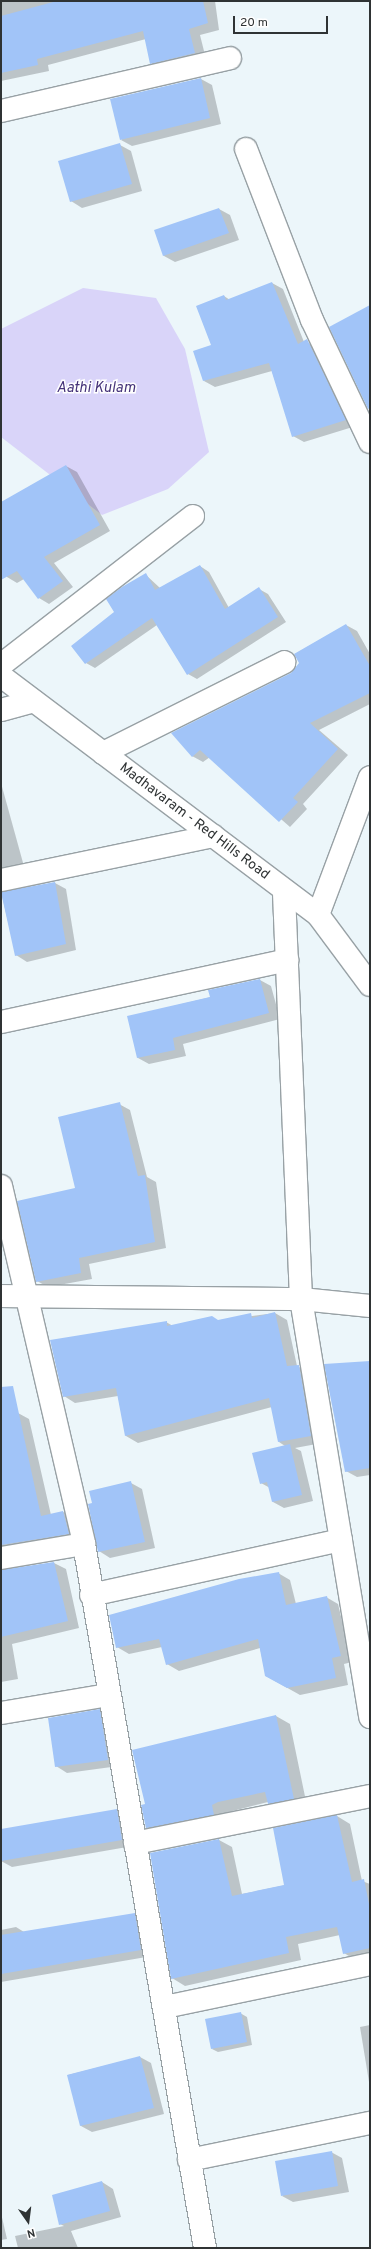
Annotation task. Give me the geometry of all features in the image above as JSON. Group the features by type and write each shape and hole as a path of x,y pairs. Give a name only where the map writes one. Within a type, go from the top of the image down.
{"street":[{"path":"1,111 230,58"},
{"path":"246,149 312,320 370,442"},
{"path":"1,665 193,516"},
{"path":"103,753 285,662"},
{"name":"Madhavaram - Red Hills Road","path":"1,676 318,915 370,985"},
{"path":"1,710 34,701"},
{"path":"318,915 370,777"},
{"path":"1,880 213,836"},
{"path":"284,890 301,1299 341,1540 362,1620 370,1717"},
{"path":"1,1022 287,960"},
{"path":"1,1186 84,1544 108,1695 164,2007 205,2248"},
{"path":"1,1296 301,1299 370,1306"},
{"path":"91,1595 341,1540"},
{"path":"1,1558 84,1544"},
{"path":"1,1713 108,1695"},
{"path":"135,1843 370,1796"},
{"path":"164,2007 370,1964"},
{"path":"189,2160 370,2122"}],"water":[{"name":"Aathi Kulam","path":"83,288 156,298 185,349 209,452 168,489 102,515 1,437 1,329"}],"building":[{"path":"57,1 203,1 208,23 189,29 195,53 150,64 143,31 37,59 38,65 1,73 1,16"},
{"path":"201,78 210,118 120,140 110,99"},
{"path":"120,143 132,184 70,202 58,161"},
{"path":"219,208 229,233 163,256 154,230"},
{"path":"272,282 298,344 307,339 346,420 292,437 269,363 203,381 193,351 211,345 196,306 224,295 226,300"},
{"path":"370,305 370,408 368,409 329,327"},
{"path":"66,465 100,525 44,557 63,581 38,599 17,571 1,580 1,502"},
{"path":"200,565 225,609 259,587 278,617 187,675 152,618 85,664 71,646 114,612 106,599 122,587 146,573 155,590"},
{"path":"346,624 370,666 370,693 310,723 338,749 293,798 298,802 279,822 200,750 192,757 171,733 291,673 299,663 294,654"},
{"path":"55,882 66,944 15,956 1,892"},
{"path":"260,979 269,1013 173,1038 175,1050 137,1058 127,1016 210,997 208,990"},
{"path":"120,1102 138,1176 145,1175 155,1242 79,1258 81,1273 36,1282 17,1201 75,1188 58,1117"},
{"path":"275,1312 287,1366 299,1365 311,1436 278,1442 269,1398 125,1436 116,1388 63,1397 50,1340 167,1321 167,1326 212,1316 218,1320 251,1313 252,1318"},
{"path":"370,1361 370,1468 345,1472 324,1364"},
{"path":"13,1386 41,1516 63,1511 69,1534 1,1545 1,1387"},
{"path":"290,1444 302,1495 272,1502 267,1482 260,1484 252,1453"},
{"path":"131,1481 145,1542 98,1552 88,1504 92,1503 89,1491"},
{"path":"54,1562 68,1621 1,1637 1,1570"},
{"path":"279,1572 286,1605 327,1596 341,1656 332,1658 336,1678 287,1688 265,1676 258,1639 166,1665 159,1639 116,1648 109,1615 239,1579"},
{"path":"100,1709 108,1760 55,1767 48,1718"},
{"path":"276,1715 294,1799 268,1804 265,1792 218,1802 212,1805 214,1815 146,1828 141,1805 145,1804 132,1750"},
{"path":"117,1809 122,1840 1,1861 1,1829"},
{"path":"337,1815 352,1882 364,1879 370,1909 370,1948 343,1954 337,1927 286,1937 289,1953 171,1979 150,1853 219,1839 232,1896 284,1885 273,1828"},
{"path":"135,1913 141,1950 1,1974 1,1935"},
{"path":"241,2012 247,2042 211,2049 205,2019"},
{"path":"140,2056 154,2108 80,2126 67,2075"},
{"path":"332,2151 338,2186 281,2196 275,2161"},
{"path":"102,2181 110,2211 59,2225 52,2195"}]}
